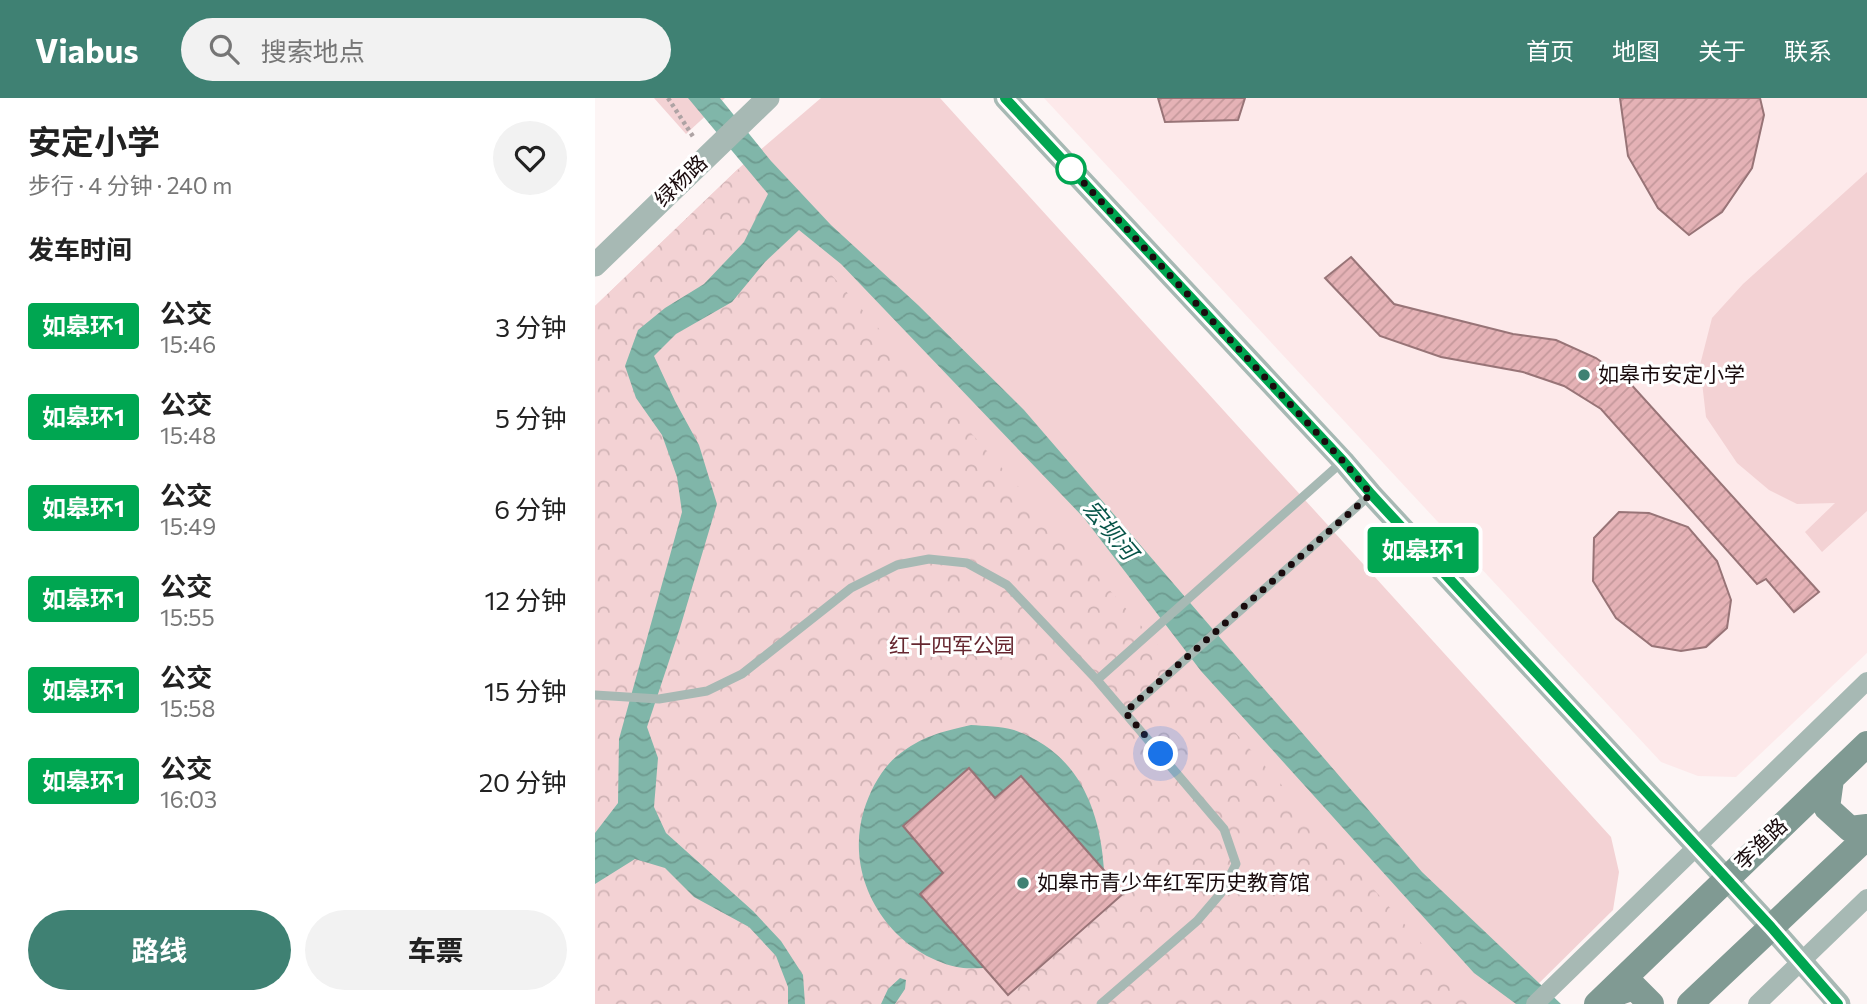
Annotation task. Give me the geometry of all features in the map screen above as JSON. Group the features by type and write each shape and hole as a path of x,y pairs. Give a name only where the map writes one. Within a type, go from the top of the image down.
{"main road":[{"name":"李渔路","path":"1600,1001 1867,744"},
{"path":"1831,779 1827,808 1850,829 1867,827"},
{"path":"1690,1004 1867,837"},
{"path":"1600,1001 1634,987 1651,1004"}],"street":[{"path":"1005,98 1343,461 1839,1004"},
{"name":"绿杨路","path":"595,265 760,106"},
{"path":"1535,1004 1867,681"},
{"path":"1757,1004 1867,898"}],"lane":[{"path":"1097,680 1343,461"},
{"path":"1125,712 1371,494"},
{"path":"595,695 659,699 707,691 742,674 851,588 897,565 929,559 967,564 1007,585 1097,680 1224,829 1236,864 1221,893 1197,921 1101,1004"}],"path":[{"path":"668,98 712,151"}],"shaded area":[{"name":"如皋市安定小学","path":"1044,98 1867,98 1867,653 1736,777 1698,776 1661,762"}],"green space":[{"path":"654,98 725,98 686,134"},
{"name":"红十四军公园","path":"821,98 940,98 1611,837 1619,872 1613,910 1518,1004 595,1004 595,306 738,169"},
{"name":"红十四军公园","path":"738,169 1475,1004 595,1004 595,306"},
{"path":"1867,172 1867,511 1822,552 1805,532 1835,503 1797,504 1769,490 1737,463 1706,417 1700,365 1712,318 1743,284"}],"water":[{"name":"宏坝河","path":"688,98 720,98 771,161 831,225 918,305 1024,410 1422,872 1561,1004 1516,1004 1474,973 1201,671 1084,518 841,264 799,230 765,262 732,302 676,334 654,356 699,445 717,504 647,727 658,758 654,807 666,833 753,911 781,941 803,975 805,1004 788,1004 788,987 776,956 749,927 694,897 665,868 635,859 595,884 595,833 618,803 619,739 682,512 677,477 662,435 636,398 625,366 638,330 665,308 704,284 744,242 768,194"},
{"path":"971,725 1014,730 1054,752 1069,767 1090,804 1102,847 1104,870 1022,776 995,798 970,768 903,826 943,873 920,894 984,968 957,967 932,958 910,945 892,928 877,908 866,885 860,861 859,836 864,810 886,767 906,749 923,739"},
{"path":"900,978 906,980 905,989 895,1004 881,1004 888,989"}],"building":[{"path":"1158,98 1245,98 1238,120 1165,122"},
{"path":"1620,98 1760,98 1764,115 1752,168 1722,212 1689,235 1658,208 1628,156"},
{"path":"1351,257 1394,304 1513,334 1556,340 1596,358 1628,381 1819,592 1794,612 1766,579 1757,584 1601,409 1564,386 1523,372 1441,357 1380,336 1325,278"},
{"path":"1619,512 1649,513 1688,527 1717,561 1731,600 1727,628 1706,647 1681,651 1652,646 1616,618 1593,581 1594,538"},
{"name":"如皋市青少年红军历史教育馆","path":"969,768 995,798 1021,776 1124,893 1008,995 920,894 943,873 903,826"}],"bus line":[{"name":"如皋环1","path":"1005,98 1343,461 1771,927 1838,1004"}],"place":[{"name":"如皋市安定小学","path":"1584,375"},
{"name":"如皋市青少年红军历史教育馆","path":"1023,883"}],"route":[{"path":"1071,169 1069,167 1371,494 1125,712 1161,754"}]}
